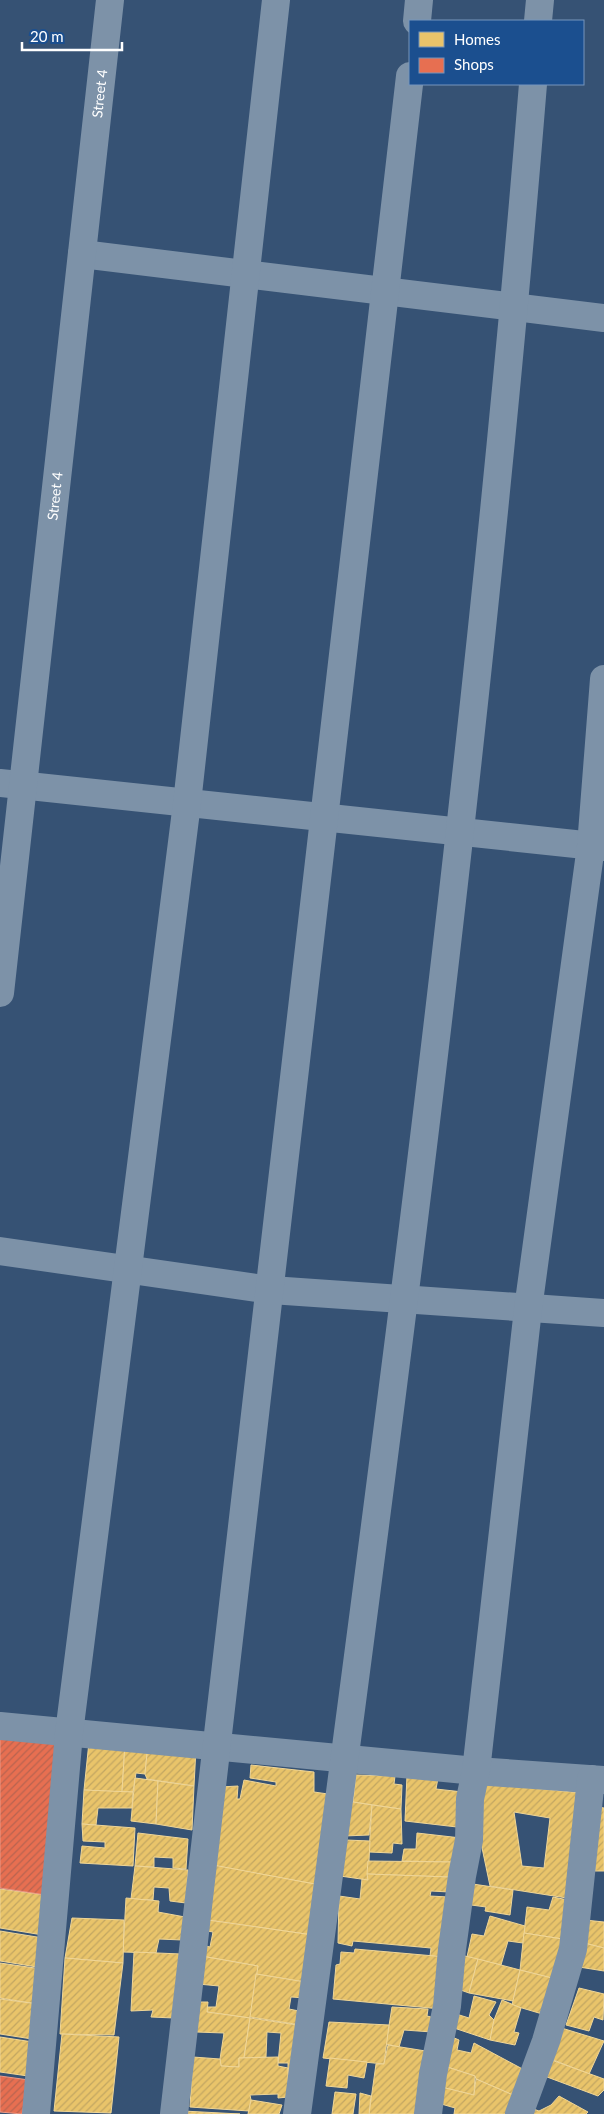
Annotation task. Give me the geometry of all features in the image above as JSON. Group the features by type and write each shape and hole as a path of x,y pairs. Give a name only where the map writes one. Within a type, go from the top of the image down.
{"street":[{"name":"Street 4","path":"0,993 11,784 82,254 110,0"},
{"path":"36,2114 69,1733 187,803 276,0"},
{"path":"417,20 419,0"},
{"path":"538,20 540,0"},
{"path":"174,2114 271,1290 409,84"},
{"path":"297,2114 404,1300 459,831 515,307 533,85"},
{"path":"82,254 604,318"},
{"path":"428,2114 433,2074 447,2006 452,1949 469,1840 470,1799 476,1771 528,1309 598,846 604,679"},
{"path":"11,784 598,846"},
{"path":"0,1251 271,1290 604,1313"},
{"path":"0,1726 345,1757 476,1771 597,1779 573,1949 546,2041 519,2114"}],"building: Homes":[{"path":"89,1742 125,1744 122,1792 84,1790"},
{"path":"125,1744 147,1752 145,1774 136,1773 133,1792 122,1792"},
{"path":"148,1744 196,1748 194,1786 147,1779 145,1774"},
{"path":"251,1765 314,1772 314,1792 328,1794 320,1885 210,1865 220,1787 238,1786 237,1799 240,1799 244,1780 276,1786 276,1782 250,1778"},
{"path":"356,1775 395,1776 394,1784 402,1785 401,1809 353,1802"},
{"path":"407,1775 438,1778 436,1789 463,1792 457,1827 405,1821"},
{"path":"135,1778 158,1781 156,1824 131,1821"},
{"path":"158,1781 194,1786 192,1830 156,1824"},
{"path":"481,1783 582,1793 567,1898 490,1886 476,1819","holes":["514,1812 550,1818 544,1868 522,1866"]},
{"path":"84,1790 133,1792 132,1808 98,1808 96,1825 82,1824"},
{"path":"346,1801 372,1805 369,1835 344,1836"},
{"path":"372,1805 401,1809 402,1844 393,1843 392,1853 369,1852"},
{"path":"599,1807 604,1808 604,1871 595,1871"},
{"path":"82,1824 135,1828 133,1866 80,1863 82,1846 105,1848 105,1842 83,1841"},
{"path":"138,1833 188,1839 186,1869 173,1868 173,1858 154,1857 154,1867 135,1866"},
{"path":"417,1833 461,1838 452,1862 402,1861 404,1849 416,1849"},
{"path":"346,1840 370,1841 368,1880 340,1876"},
{"path":"368,1861 452,1862 449,1877 367,1874"},
{"path":"208,1864 320,1885 313,1935 208,1920"},
{"path":"135,1866 188,1870 186,1903 170,1901 169,1888 154,1887 153,1900 131,1899"},
{"path":"367,1874 449,1877 449,1892 431,1891 430,1896 448,1897 441,1957 430,1956 431,1948 353,1941 352,1946 338,1943 339,1896 360,1899 362,1879 368,1880"},
{"path":"466,1883 513,1890 510,1915 485,1911 486,1907 464,1904"},
{"path":"0,1889 46,1895 43,1935 0,1928"},
{"path":"553,1897 573,1901 569,1940 524,1933 527,1907 549,1910"},
{"path":"126,1898 159,1901 158,1912 185,1917 182,1940 159,1939 156,1953 123,1952"},
{"path":"490,1916 525,1926 523,1943 508,1941 501,1965 467,1957 472,1934 484,1936"},
{"path":"72,1918 124,1920 123,1963 65,1958"},
{"path":"208,1920 313,1935 305,1982 256,1974 258,1966 201,1956 202,1945 210,1947 213,1932 207,1931"},
{"path":"585,1920 604,1922 604,1948 584,1943"},
{"path":"0,1931 43,1938 43,1968 0,1961"},
{"path":"524,1933 569,1940 560,1980 520,1970"},
{"path":"584,1943 604,1948 604,1971 579,1967"},
{"path":"355,1949 446,1957 441,2009 333,1999 336,1965 340,1964 341,1952 354,1953"},
{"path":"134,1952 181,1954 174,2018 151,2017 153,2010 131,2011"},
{"path":"456,1954 478,1959 469,1993 455,1988"},
{"path":"201,1956 258,1966 250,2018 207,2012 207,2007 216,2007 219,1986 198,1984"},
{"path":"65,1958 123,1963 114,2035 60,2034"},
{"path":"478,1959 520,1970 513,2001 469,1993"},
{"path":"0,1963 42,1969 37,2004 0,1998"},
{"path":"520,1970 560,1980 549,2016 512,2005"},
{"path":"256,1974 305,1982 307,1998 291,1997 289,2009 304,2012 301,2025 250,2017"},
{"path":"579,1988 604,1994 603,2020 594,2017 589,2031 566,2025"},
{"path":"474,1996 496,2002 489,2015 494,2020 490,2040 448,2026 453,2013 469,2018"},
{"path":"0,1999 38,2004 32,2039 0,2034"},
{"path":"502,2000 521,2008 514,2032 519,2033 515,2045 490,2040 494,2020"},
{"path":"198,2002 208,2002 207,2012 250,2018 244,2058 239,2058 239,2067 221,2066 220,2059 224,2033 196,2032"},
{"path":"392,2007 428,2009 427,2016 435,2018 432,2032 404,2030 399,2047 386,2044"},
{"path":"250,2018 304,2026 288,2082 288,2063 278,2063 281,2033 267,2032 266,2057 244,2058"},
{"path":"329,2022 389,2025 384,2064 323,2058"},
{"path":"555,2026 604,2041 589,2074 546,2057"},
{"path":"62,2034 119,2037 111,2113 54,2111"},
{"path":"445,2034 459,2040 457,2050 471,2053 474,2043 530,2073 520,2098 476,2079 475,2076 438,2064"},
{"path":"0,2037 33,2042 28,2076 0,2072"},
{"path":"388,2045 432,2052 423,2114 369,2114 376,2064 384,2064"},
{"path":"193,2057 220,2059 221,2066 239,2067 239,2058 278,2057 278,2066 288,2068 288,2097 278,2098 278,2094 250,2095 249,2111 190,2107"},
{"path":"330,2058 367,2062 364,2078 348,2075 347,2088 326,2086"},
{"path":"546,2058 604,2079 604,2090 598,2096 539,2074"},
{"path":"438,2064 475,2076 474,2095 433,2085"},
{"path":"476,2079 520,2098 512,2114 454,2114 455,2108 431,2101 433,2085 474,2095"},
{"path":"335,2092 356,2094 353,2114 332,2114"},
{"path":"360,2093 371,2096 369,2114 359,2114"},
{"path":"559,2096 588,2112 586,2114 524,2114 528,2107 539,2111 551,2105"},
{"path":"251,2100 282,2105 279,2114 248,2114"},
{"path":"183,2111 240,2114 183,2114"}],"building: Shops":[{"path":"0,1732 56,1738 46,1895 0,1888"},
{"path":"0,2076 29,2080 22,2114 0,2112"}]}
